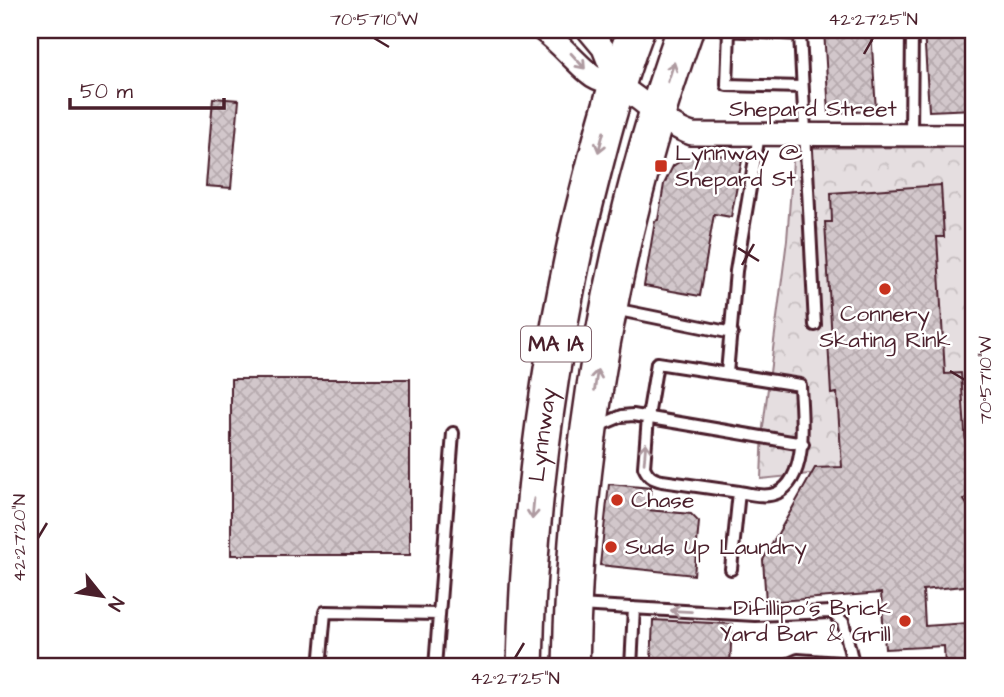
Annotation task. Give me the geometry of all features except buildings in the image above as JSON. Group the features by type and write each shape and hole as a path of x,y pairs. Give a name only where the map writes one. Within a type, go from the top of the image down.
{"highway":[{"name":"Lynnway","path":"525,667 533,513 548,388 568,278 600,142 636,30"},
{"name":"Lynnway","path":"571,667 577,540 589,430 608,308 657,114 685,30"}],"street":[{"path":"542,30 593,76 617,85 657,114"},
{"path":"588,30 603,48 617,85"},
{"name":"Shepard Street","path":"657,114 677,128 692,134 974,135"}],"lane":[{"path":"801,87 727,85 727,30 800,32 815,325"},
{"path":"911,135 912,30"},
{"path":"727,373 736,271 759,135"},
{"path":"608,308 732,333"},
{"path":"657,363 727,373 800,385 803,444 790,480 779,492 767,495 653,479 643,467 657,363"},
{"path":"589,430 622,416 648,417 803,444"},
{"path":"435,667 453,433"},
{"path":"731,569 739,492"},
{"path":"574,605 755,615 831,612 843,622 854,666 798,660 782,667"},
{"path":"631,667 634,608"},
{"path":"320,667 325,612 439,614"}],"green space":[{"path":"974,147 974,454 937,461 761,479 763,427 787,240 794,148"}],"place":[{"name":"Lynnway @ Shepard St","path":"661,166"},
{"name":"Connery Skating Rink","path":"885,289"},
{"name":"Chase","path":"617,500"},
{"name":"Suds Up Laundry","path":"611,547"},
{"name":"Difillipo's Brick Yard Bar & Grill","path":"905,621"}]}
